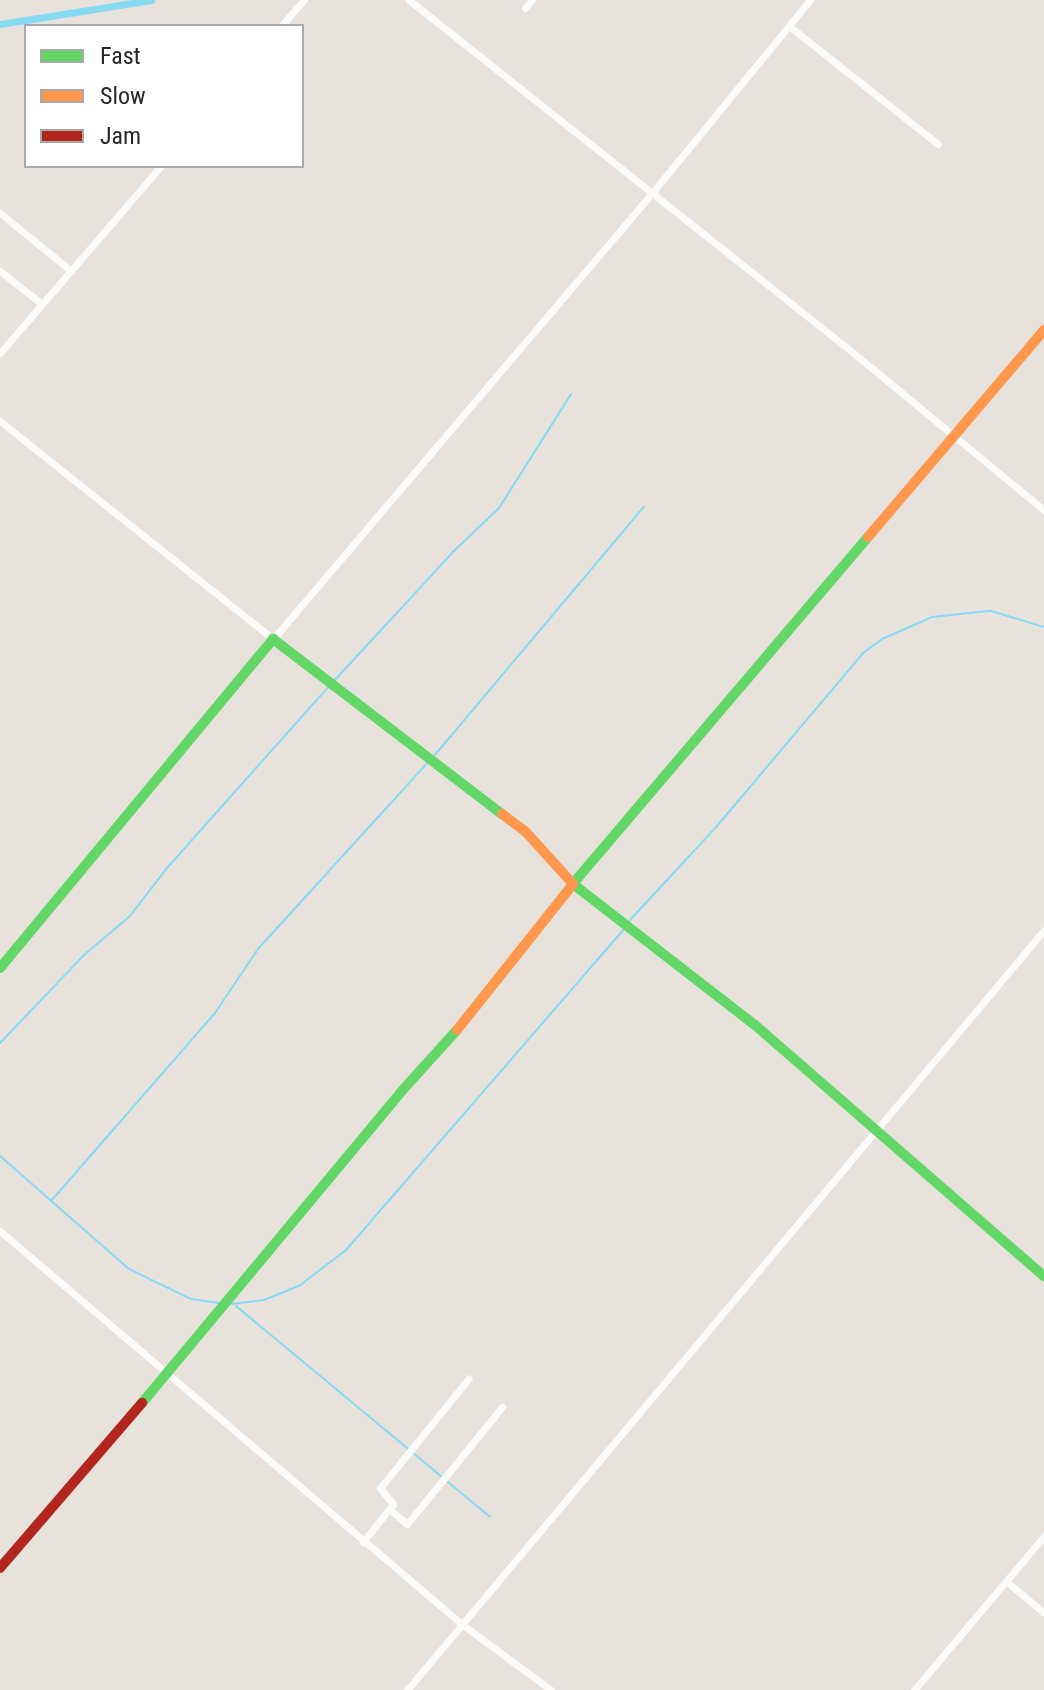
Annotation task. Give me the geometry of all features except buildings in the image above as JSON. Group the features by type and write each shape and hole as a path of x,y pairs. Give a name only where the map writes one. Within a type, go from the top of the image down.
{"street":[{"path":"283,24 304,0"},
{"path":"409,0 1044,510"},
{"path":"525,8 532,0"},
{"path":"0,968 273,639 652,193 810,0"},
{"path":"789,26 938,144"},
{"path":"0,353 159,168"},
{"path":"0,213 71,271"},
{"path":"0,271 42,304"},
{"path":"0,1568 400,1093 452,1037 573,884 1044,330"},
{"path":"0,421 273,639 526,832 573,884 757,1027 1044,1276"},
{"path":"407,1690 1044,930"},
{"path":"0,1231 363,1542 463,1625 551,1690"},
{"path":"363,1542 393,1504 380,1488 469,1378"},
{"path":"389,1509 407,1524 502,1407"},
{"path":"914,1690 1044,1536"},
{"path":"1007,1582 1044,1613"}],"waterway":[{"path":"0,24 151,0"},
{"path":"334,681 454,551 499,508 571,394"},
{"path":"434,756 644,507"},
{"path":"630,920 717,826 863,653 882,639 932,617 991,611 1044,627"},
{"path":"0,1043 84,955 130,916 167,868 329,686"},
{"path":"51,1201 215,1013 258,949 429,761"},
{"path":"232,1304 264,1300 299,1286 346,1250 623,930"},
{"path":"0,1156 129,1269 191,1299 221,1303"},
{"path":"236,1306 490,1517"}],"traffic: fast":[{"path":"868,537 573,884 755,1025 1044,1276"},
{"path":"0,968 273,639 502,814"},
{"path":"142,1403 400,1093 457,1030"}],"traffic: slow":[{"path":"868,537 1044,330"},
{"path":"457,1030 573,884 526,832 502,814"}],"traffic: jam":[{"path":"0,1568 142,1403"}]}
